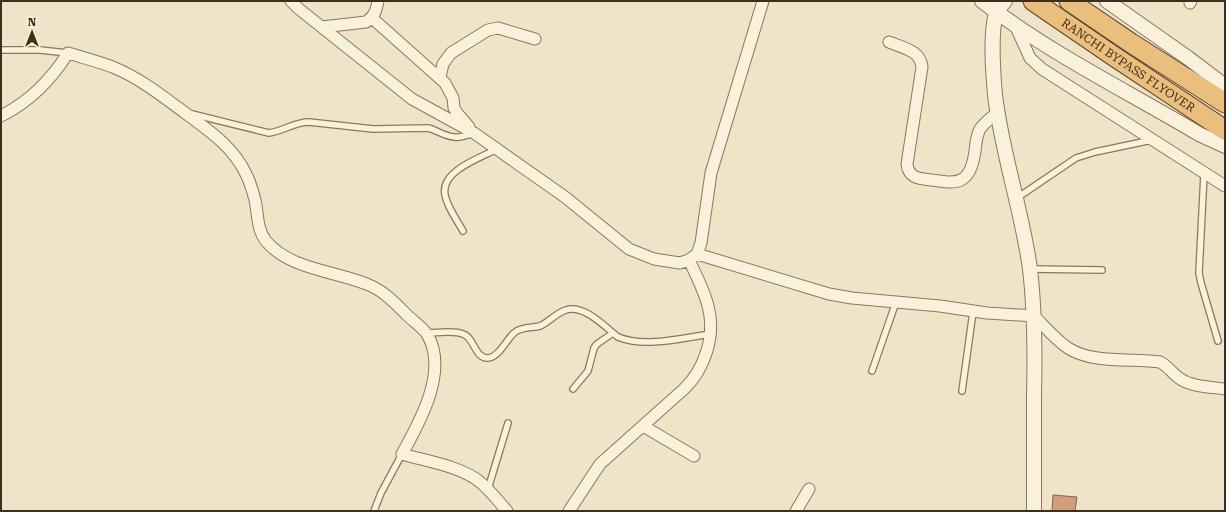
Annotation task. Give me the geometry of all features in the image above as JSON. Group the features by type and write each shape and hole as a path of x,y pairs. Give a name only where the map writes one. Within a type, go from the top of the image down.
{"highway":[{"name":"RANCHI BYPASS FLYOVER","path":"1069,1 1131,43 1225,103"},
{"name":"RANCHI BYPASS FLYOVER","path":"1036,3 1225,130"}],"street":[{"path":"291,1 298,9 412,99 474,133 565,197 629,249 654,259 680,263 693,257 702,242 706,200 711,173 763,1"},
{"path":"322,27 366,22 372,18 376,11 378,1"},
{"path":"982,1 1001,7 1016,27 1026,52 1035,63 1204,174 1225,186"},
{"path":"1107,1 1225,86"},
{"path":"1001,7 993,40 994,80 998,112 1025,236 1030,269 1034,316 1034,511"},
{"path":"372,18 440,77 449,89 457,113 474,133"},
{"path":"1016,27 1042,44 1199,134 1225,146"},
{"path":"440,77 443,64 451,53 488,30 498,28 535,39"},
{"path":"889,42 914,52 921,61 922,67 907,164 910,174 914,177 953,183 959,181 970,170 973,163 979,131 983,125 998,112"},
{"path":"1,116 16,109 42,86 58,69 68,54 115,68 159,93 184,112 227,146 238,160 247,175 255,200 259,227 266,240 278,252 295,261 369,285 393,301 426,333 436,360 434,376 420,418 402,454 456,469 478,480 507,511"},
{"path":"693,257 829,294 852,298 940,306 973,312 1034,316 1062,343 1077,353 1101,358 1160,362 1168,366 1179,378 1186,382 1225,389"},
{"path":"569,511 600,464 692,381 698,372 710,334 708,307 693,257"},
{"path":"643,426 694,456"},
{"path":"796,511 809,489"}],"lane":[{"path":"1,50 40,50 68,54"},
{"path":"184,112 269,133 301,122 374,129 428,128 456,138 474,133"},
{"path":"1016,198 1076,158 1095,152 1152,140"},
{"path":"463,231 447,201 444,190 446,183 449,176 457,170 497,149"},
{"path":"1204,174 1199,273 1218,341"},
{"path":"1030,269 1102,270"},
{"path":"872,372 896,302"},
{"path":"426,333 464,334 470,339 480,354 483,357 488,358 493,357 498,353 517,331 539,326 566,310 573,309 581,310 624,340 639,342 672,340 710,334"},
{"path":"962,391 973,312"},
{"path":"573,389 588,372 596,344 613,333"},
{"path":"488,489 508,424"},
{"path":"374,511 381,494 402,454"}],"building":[{"path":"1053,495 1077,497 1075,511 1052,511"}]}
